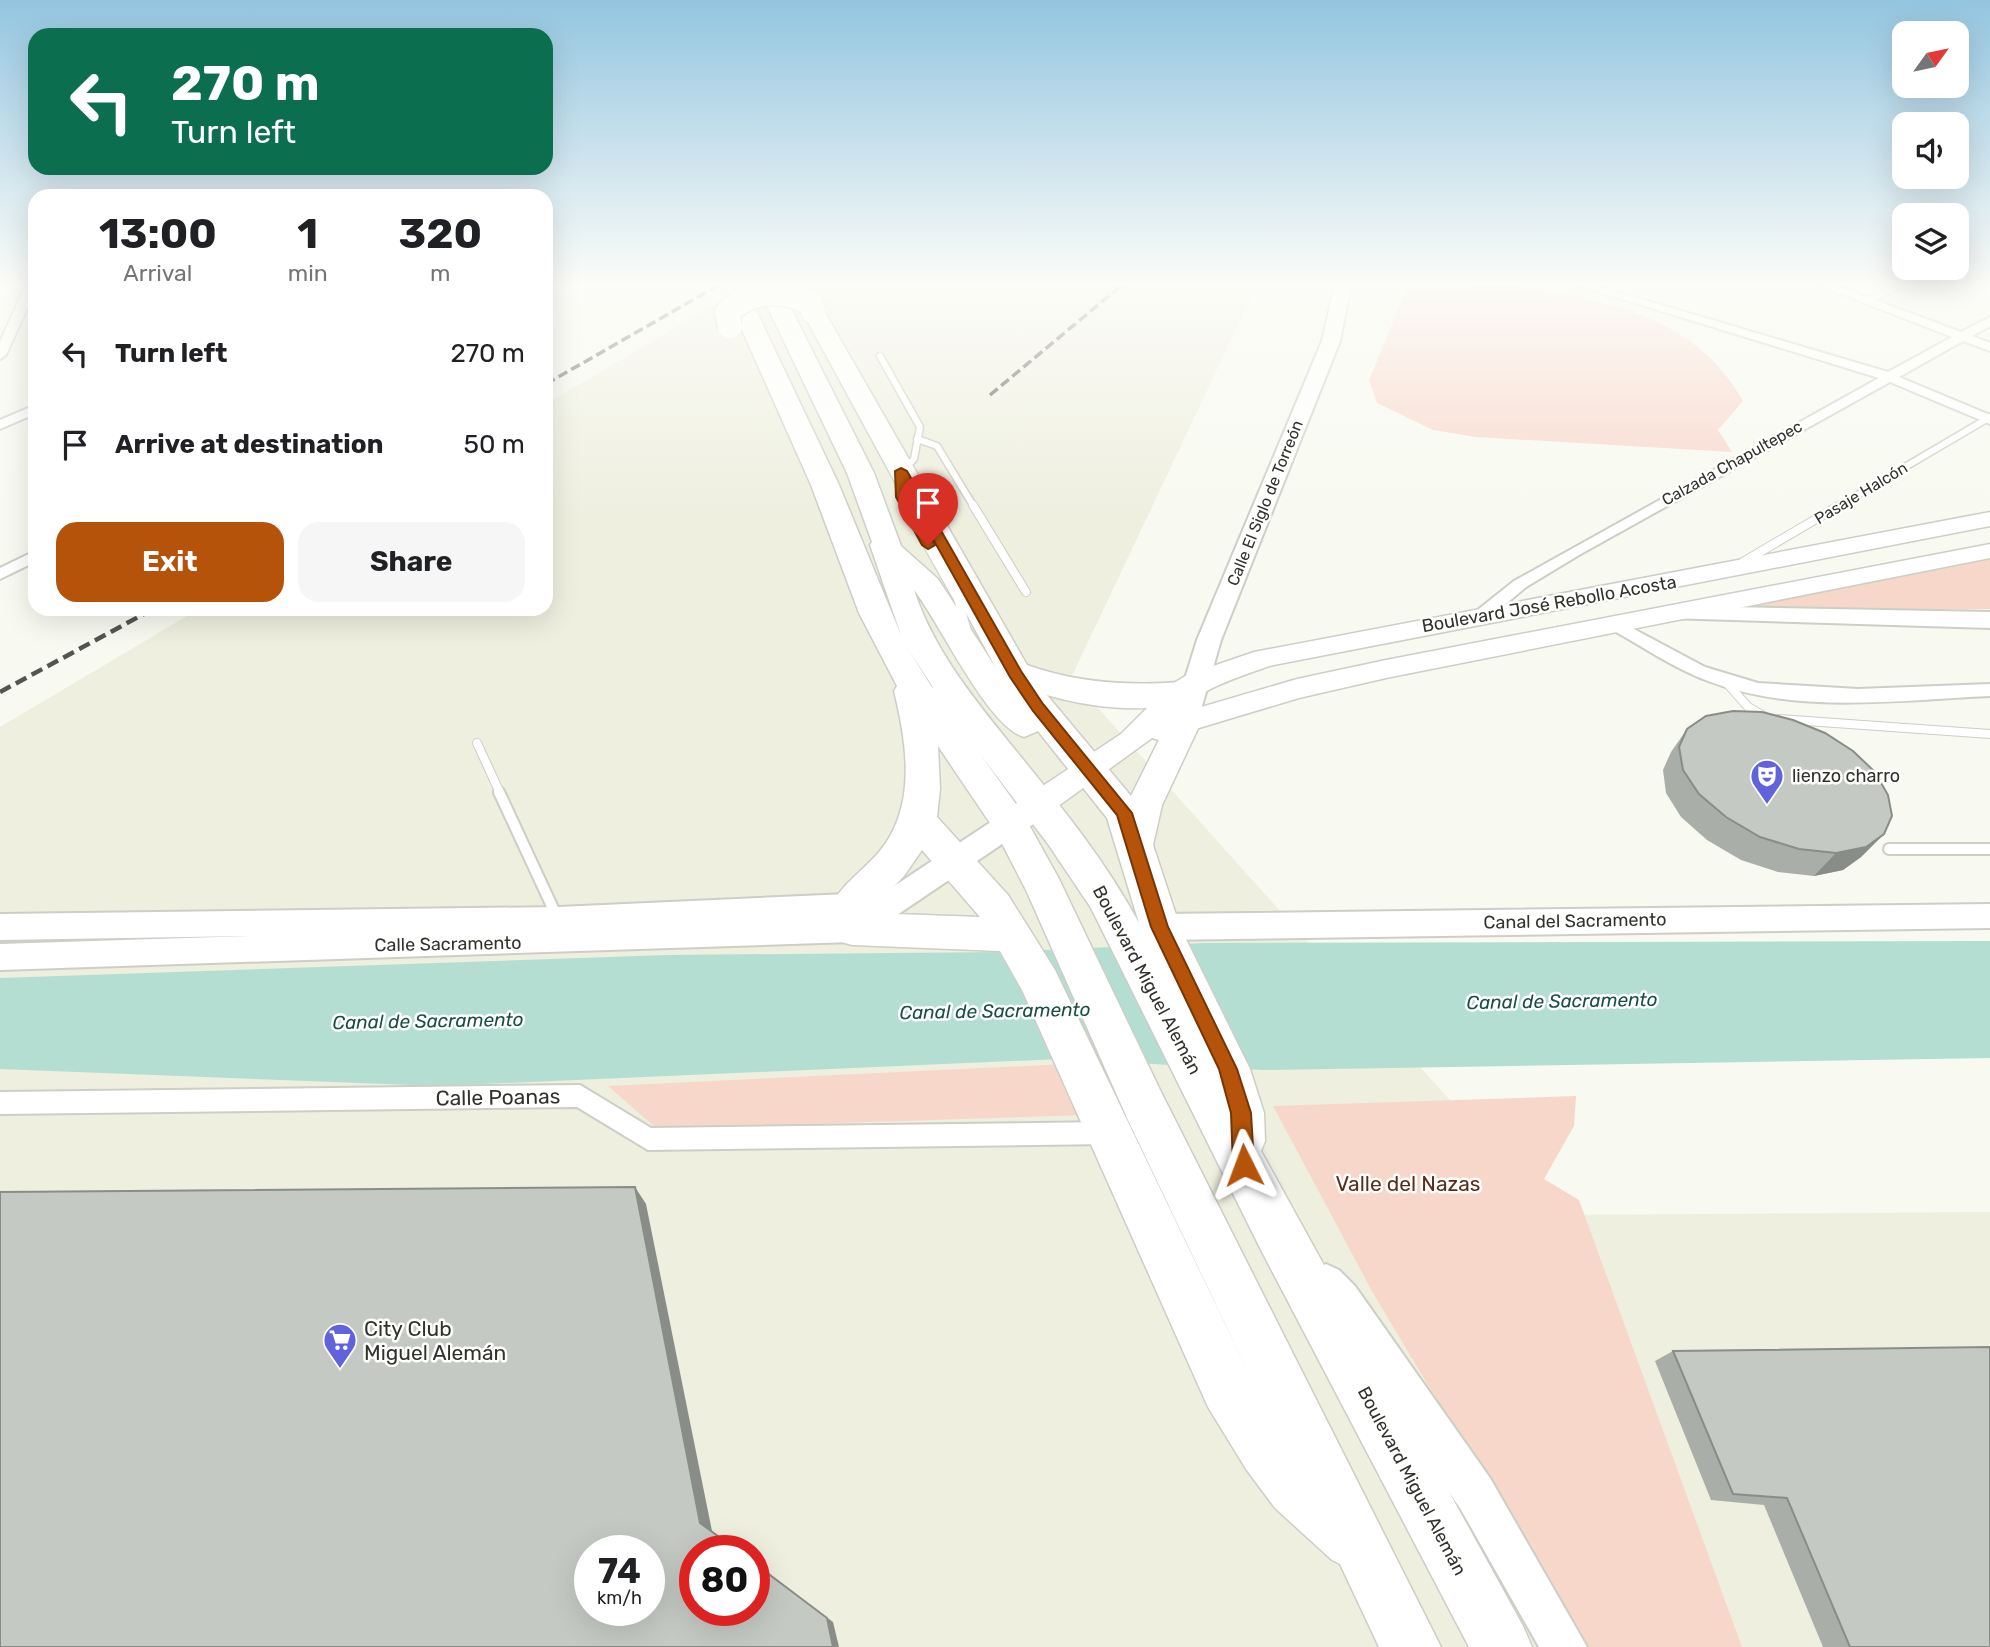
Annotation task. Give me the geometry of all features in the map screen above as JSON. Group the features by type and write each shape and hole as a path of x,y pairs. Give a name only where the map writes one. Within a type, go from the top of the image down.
{"highway":[{"path":"746,362 796,475 852,561"},
{"name":"Boulevard Miguel Alemán","path":"768,362 814,462 852,561 905,673 1026,813 1107,898 1162,972 1214,1075 1244,1165 1278,1233 1502,1647"},
{"name":"Boulevard Miguel Alemán","path":"805,362 872,499 900,598 921,643 962,703 1026,813 1127,1119 1366,1553 1411,1647"},
{"path":"841,362 1015,673 1081,776"},
{"path":"844,442 901,471"},
{"path":"814,462 888,550 909,567 938,600 970,655 1081,776 1124,813 1135,843 1140,872 1160,927 1162,972"},
{"path":"905,673 920,744 918,820 852,917 1013,935"},
{"path":"1015,673 1052,687 1094,694 1187,698 1144,804 1135,843"},
{"path":"918,820 994,906 1040,983 1074,1056 1127,1119"}],"main road":[{"name":"Boulevard José Rebollo Acosta","path":"1026,813 1131,741 1187,698 1264,658 1644,588 1990,519"},
{"name":"Boulevard José Rebollo Acosta","path":"1187,698 1297,689 1990,551"},
{"path":"1357,639 1387,669"}],"street":[{"name":"Calle El Siglo de Torreón","path":"1187,698 1322,362"},
{"path":"1833,362 1886,376 1989,418"},
{"name":"Calzada Chapultepec","path":"1481,616 1520,584 1913,362"},
{"path":"0,425 28,412"},
{"path":"0,574 28,560"},
{"path":"1675,613 1990,620"},
{"path":"1615,624 1726,682 1783,693 1990,690"},
{"name":"Calle Sacramento","path":"0,957 852,917 890,905 1026,813"},
{"name":"Canal del Sacramento","path":"1160,927 1990,916"},
{"name":"Calle Sacramento","path":"0,927 555,930"},
{"name":"Calle Poanas","path":"0,1102 580,1096 648,1139 1127,1119"},
{"path":"1278,1233 1341,1300 1453,1460 1564,1647"}],"lane":[{"path":"883,362 920,426 914,459 901,471 902,497 958,599 967,627 970,655"},
{"name":"Pasaje Halcón","path":"1733,569 1989,418"},
{"path":"918,439 937,446 1026,592"},
{"path":"1726,682 1748,707 1765,717 1990,734"},
{"path":"477,743 555,930"},
{"path":"1889,849 1990,849"}],"shaded area":[{"path":"618,362 1221,362 1071,678 1553,1215 1990,1212 1990,1647 0,1647 0,727 187,616 553,616 553,400"}],"green space":[{"path":"1376,362 1713,362 1743,401 1718,430 1732,452 1476,437 1433,430 1377,403 1369,380"},
{"path":"1990,558 1990,609 1718,611"},
{"path":"1066,1064 1085,1115 657,1129 608,1086"},
{"name":"Valle del Nazas","path":"1576,1096 1574,1126 1544,1179 1579,1200 1742,1647 1584,1647 1373,1293 1273,1106"}],"water":[{"name":"Canal de Sacramento","path":"1990,941 1990,1058 1263,1070 1060,1059 437,1086 0,1069 0,978 666,955 1001,952 1204,943"}],"building":[{"name":"lienzo charro","path":"1733,711 1762,712 1793,720 1825,733 1853,751 1875,772 1888,795 1892,816 1884,834 1866,847 1836,853 1799,849 1760,837 1726,817 1699,794 1683,770 1679,747 1687,729 1706,716"},
{"name":"City Club Miguel Alemán","path":"635,1187 700,1523 716,1535 679,1535 679,1626 770,1626 770,1575 827,1618 833,1647 0,1647 0,1192"},
{"path":"1990,1347 1990,1647 1850,1647 1787,1498 1733,1494 1673,1351"}],"railway":[{"path":"553,380 585,362"},
{"path":"990,395 1030,362"},
{"path":"0,692 140,616"}],"place":[{"name":"lienzo charro","path":"1767,806"},
{"name":"City Club Miguel Alemán","path":"340,1370"}],"route":[{"path":"928,545 902,497 901,471 1015,673 1038,708 1124,813 1135,843 1140,872 1177,969 1228,1069 1241,1113 1244,1165"}]}
